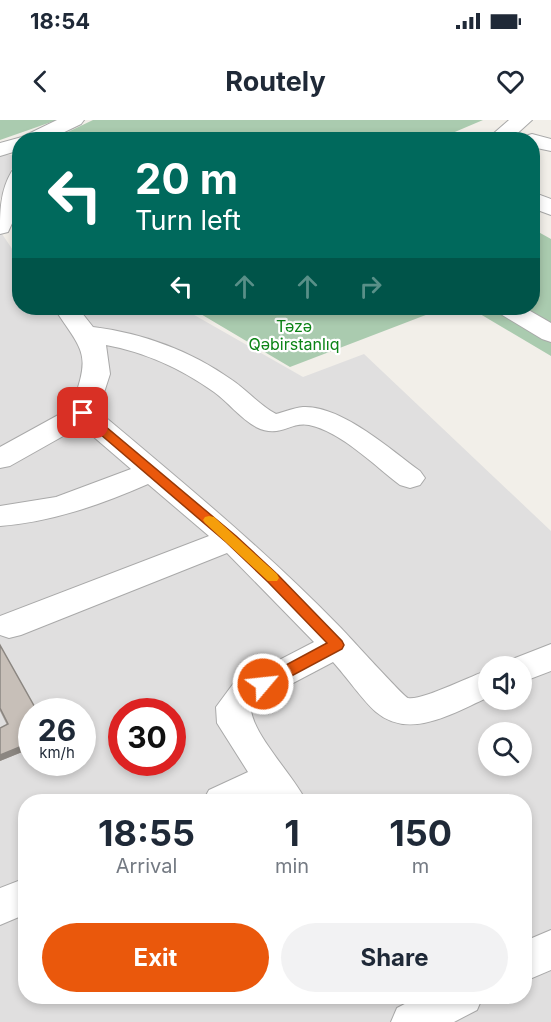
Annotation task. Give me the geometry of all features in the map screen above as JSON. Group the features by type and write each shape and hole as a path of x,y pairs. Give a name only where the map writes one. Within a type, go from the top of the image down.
{"street":[{"path":"45,132 74,120"},
{"path":"506,132 522,120"},
{"path":"7,227 12,207"},
{"path":"0,459 83,413 97,374 94,346 72,315"},
{"path":"520,315 551,334"},
{"path":"86,333 105,335 151,349 201,373 223,386 267,421 276,424 303,415 328,421 410,478"},
{"path":"83,413 153,471 273,578 387,702 403,712 427,709 478,688"},
{"path":"0,516 25,515 81,501 153,471"},
{"path":"9,626 178,562 231,539"},
{"path":"255,794 279,789 235,723 233,707 245,693 337,645"},
{"path":"532,665 551,657"},
{"path":"0,908 18,899"},
{"path":"532,958 551,948"}],"shaded area":[{"path":"0,155 12,155 12,168 0,200"},
{"path":"0,231 12,249 12,315 194,315 303,377 364,354 551,531 551,1022 0,1022"}],"green space":[{"path":"0,120 57,120 23,132 12,132 12,136 0,140"},
{"path":"93,120 483,120 455,132 68,132"},
{"path":"540,233 551,239 551,356 482,315 540,315"},
{"name":"Təzə Qəbirstanlıq","path":"202,315 426,315 290,367"}],"building":[{"path":"0,645 30,698 18,698 18,748 0,755 0,728 8,724 0,708"}],"slow traffic":[{"path":"209,520 272,578"}],"route":[{"path":"83,413 231,539 273,578 337,645 263,684"}]}
